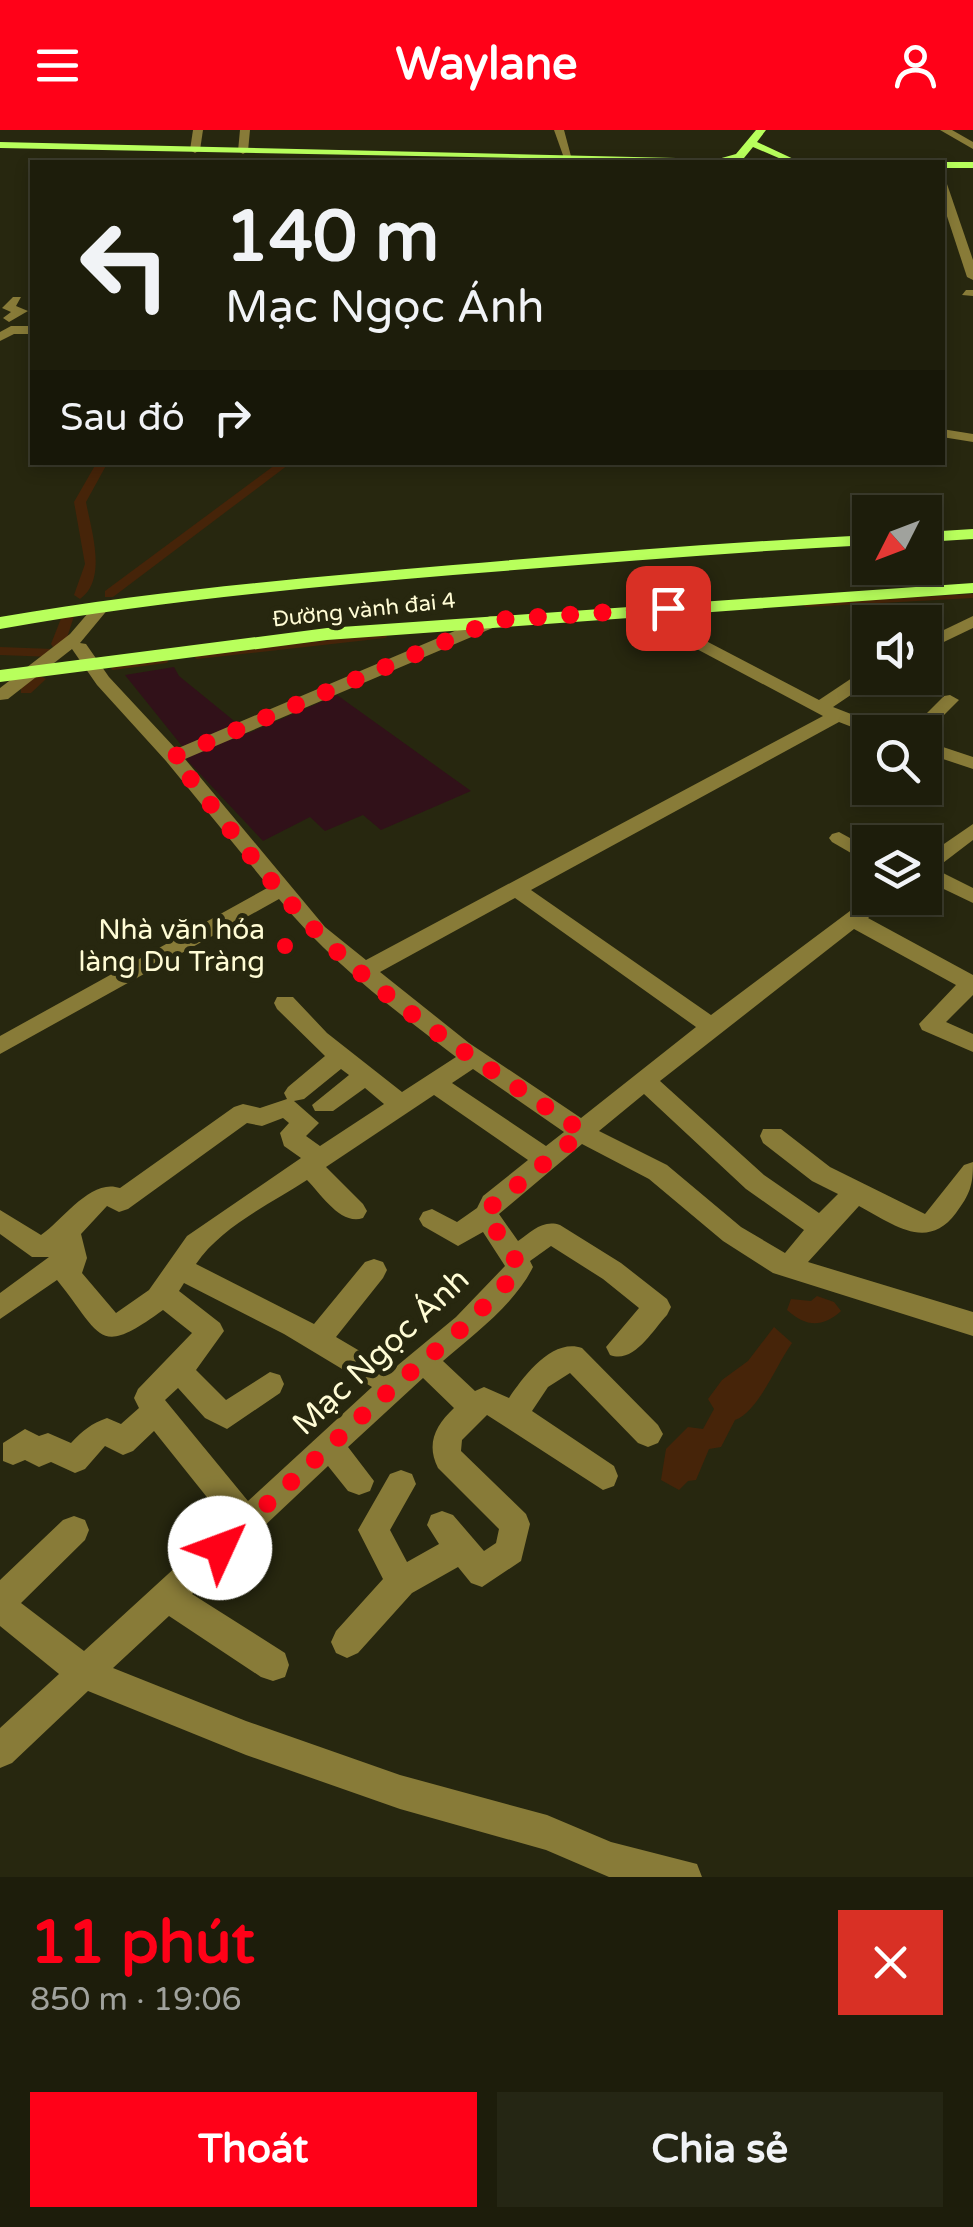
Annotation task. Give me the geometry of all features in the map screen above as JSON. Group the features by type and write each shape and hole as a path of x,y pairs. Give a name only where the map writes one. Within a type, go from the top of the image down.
{"main road":[{"path":"725,160 740,156 760,130"},
{"path":"750,143 766,155 786,160"},
{"path":"0,145 644,160"},
{"path":"945,164 973,165"},
{"path":"942,536 973,534"},
{"name":"Đường vành đai 4","path":"0,623 228,589 716,548 852,541"},
{"name":"Đường vành đai 4","path":"1,686 72,653 973,588"}],"street":[{"path":"195,150 198,130"},
{"path":"243,151 245,130"},
{"path":"559,130 569,158"},
{"path":"945,130 973,146"},
{"path":"945,191 969,252 973,277"},
{"path":"956,216 973,216"},
{"path":"0,298 28,301"},
{"path":"3,319 22,311 8,308 28,301"},
{"path":"3,319 30,325"},
{"path":"0,337 30,325"},
{"path":"0,337 30,343"},
{"path":"945,433 973,438"},
{"path":"37,669 72,653 101,608"},
{"path":"634,610 852,721"},
{"path":"173,757 496,620"},
{"path":"942,637 973,620"},
{"path":"72,653 173,757 280,890 354,972 583,1132 658,1172 732,1234 789,1267 973,1324"},
{"path":"837,716 854,695"},
{"path":"935,715 950,700"},
{"path":"354,972 837,716 870,706"},
{"path":"942,753 973,763"},
{"path":"942,855 973,830"},
{"path":"839,838 852,846"},
{"path":"942,879 973,896"},
{"path":"516,889 711,1027"},
{"path":"0,1046 280,890"},
{"path":"432,1219 458,1236 486,1215 492,1203 856,915"},
{"path":"852,918 970,984 930,1024 973,1044"},
{"path":"285,1004 401,1104"},
{"path":"296,1093 320,1075 323,1068 342,1057"},
{"path":"0,1308 59,1264 111,1327 118,1327 162,1293 196,1244 210,1232 474,1057"},
{"path":"324,1105 367,1074"},
{"path":"645,1082 755,1182 820,1228"},
{"path":"436,1084 548,1160"},
{"path":"0,1220 41,1249 68,1230 102,1195 112,1195 119,1202 243,1113 262,1118 285,1107 306,1123 292,1133 293,1139 354,1211"},
{"path":"772,1136 812,1168 900,1216 928,1225 938,1218 973,1172"},
{"path":"789,1267 856,1192"},
{"path":"486,1215 514,1258 551,1232 657,1306 620,1347"},
{"path":"68,1230 75,1248 75,1264 68,1274"},
{"name":"Mạc Ngọc Ánh","path":"0,1750 394,1386 466,1325 518,1271 520,1267 514,1258"},
{"path":"180,1268 318,1340 394,1386"},
{"path":"318,1340 374,1270"},
{"path":"162,1293 210,1331 178,1370 148,1398 246,1523"},
{"path":"514,1415 538,1378 572,1357 648,1434"},
{"path":"423,1362 474,1408"},
{"path":"178,1370 198,1386 218,1413 226,1416 270,1384"},
{"path":"442,1525 482,1572 510,1551 516,1524 448,1460 444,1449 445,1438 484,1400 514,1415 603,1476"},
{"path":"13,1452 24,1442 39,1454 48,1446 75,1460 97,1435 107,1431 123,1442 155,1411"},
{"path":"330,1447 358,1480"},
{"path":"401,1582 372,1530 402,1484"},
{"path":"74,1530 0,1604 86,1674 246,1738 400,1792 547,1833 611,1860 684,1877"},
{"path":"347,1642 401,1582 453,1552 464,1551"},
{"path":"168,1597 273,1665"}],"shaded area":[{"path":"174,667 179,676 249,733 337,695 471,791 381,830 363,815 325,831 310,817 263,841 187,760 182,746 125,675"},
{"path":"817,1296 834,1302 841,1311 814,1323 787,1310 791,1299 811,1301"},
{"path":"774,1327 792,1343 752,1407 735,1420 721,1447 709,1449 696,1480 688,1481 679,1490 661,1480 666,1449 688,1427 703,1429 714,1409 708,1399 722,1380 748,1361"}],"waterway":[{"path":"80,595 91,564 80,502 101,465"},
{"path":"109,594 283,465"},
{"path":"806,605 973,596"},
{"path":"58,644 68,616"},
{"path":"197,657 385,636"},
{"path":"0,651 53,653"},
{"path":"113,668 166,661"},
{"path":"26,690 39,679"}],"place":[{"name":"Nhà văn hóa làng Du Tràng","path":"285,946"}],"route":[{"path":"220,1548 392,1388 466,1325 518,1271 520,1267 486,1215 488,1209 583,1132 461,1050 331,946 280,890 173,757 496,620 668,608"}]}
